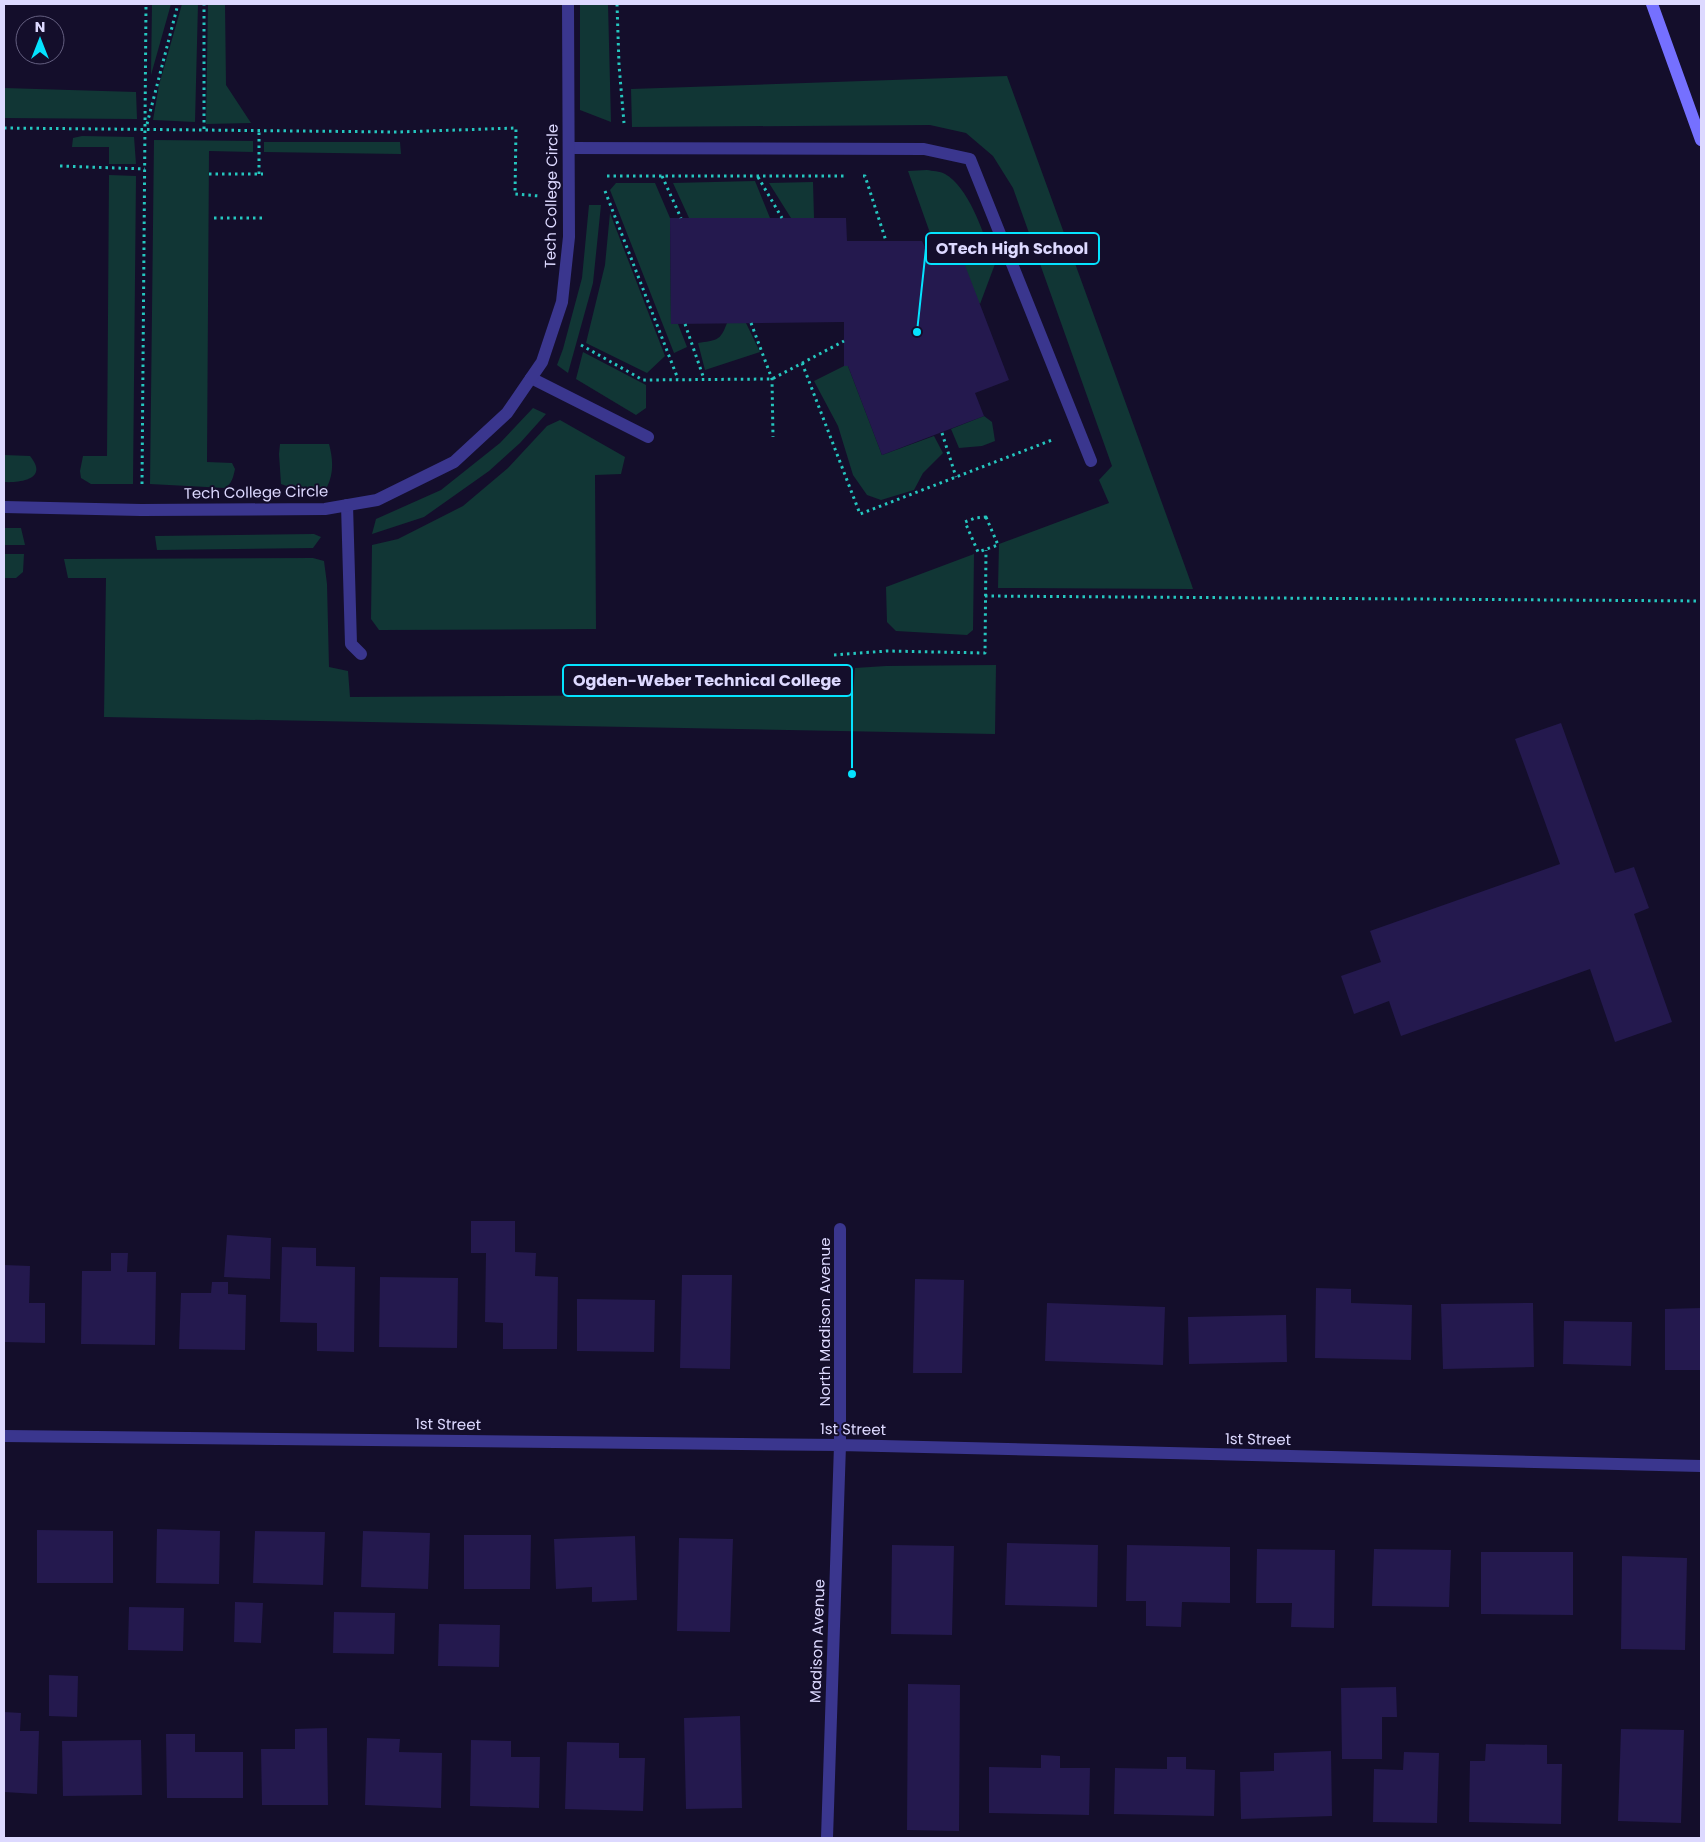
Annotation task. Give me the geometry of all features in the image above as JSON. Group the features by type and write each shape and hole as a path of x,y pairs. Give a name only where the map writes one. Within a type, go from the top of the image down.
{"main road":[{"path":"1652,4 1701,140"}],"street":[{"name":"Tech College Circle","path":"4,507 141,510 325,509 377,500 454,462 507,413 542,362 562,302 569,237 568,4"},
{"path":"569,148 924,149 970,158 1091,462"},
{"path":"531,378 648,437"},
{"path":"347,505 351,644 361,654"},
{"name":"North Madison Avenue","path":"840,1229 840,1445"},
{"name":"1st Street","path":"4,1436 840,1445 1701,1466"},
{"name":"Madison Avenue","path":"827,1838 840,1445"}],"path":[{"path":"142,484 146,4"},
{"path":"145,129 178,4"},
{"path":"204,4 204,129"},
{"path":"617,4 624,127"},
{"path":"4,128 398,132 516,128 516,194 539,196"},
{"path":"209,174 261,174 259,130"},
{"path":"60,166 145,169"},
{"path":"607,176 846,176"},
{"path":"662,176 681,218"},
{"path":"757,176 782,218"},
{"path":"856,176 865,176 886,241"},
{"path":"605,191 678,379"},
{"path":"214,218 262,218"},
{"path":"751,323 772,379 773,437"},
{"path":"685,324 704,379"},
{"path":"581,345 644,380 772,379 844,340"},
{"path":"802,363 860,514 1052,440"},
{"path":"942,433 956,477"},
{"path":"986,517 998,545 986,550 978,552 965,522 975,518 986,517"},
{"path":"834,655 887,651 985,653 986,550"},
{"path":"985,596 1701,601"}],"green space":[{"path":"152,4 171,4 151,75"},
{"path":"182,4 198,4 195,122 153,120 159,85"},
{"path":"208,4 225,4 226,85 251,123 206,124"},
{"path":"580,4 608,4 611,122 580,110"},
{"path":"1007,76 1193,589 998,588 999,544 1109,503 1099,480 1112,466 1013,188 993,156 966,133 930,125 632,127 631,89"},
{"path":"4,88 136,92 137,119 4,118"},
{"path":"82,136 134,137 136,164 109,164 109,147 72,147 73,138"},
{"path":"154,140 253,141 253,152 209,151 207,462 232,463 235,469 234,475 231,482 225,488 150,484"},
{"path":"264,142 400,142 401,154 264,152"},
{"path":"927,170 943,173 954,181 976,214 995,264 980,304 935,247 908,171"},
{"path":"109,175 136,176 133,484 91,484 81,478 80,471 83,456 107,456"},
{"path":"755,181 770,218 689,218 673,183"},
{"path":"813,182 814,218 791,218 769,183"},
{"path":"616,183 655,183 670,218 671,323 678,324 687,347 674,353 610,190"},
{"path":"589,205 601,205 593,283 568,373 557,365 582,278"},
{"path":"610,213 665,356 647,373 586,343 605,265"},
{"path":"727,323 746,323 760,352 705,370 698,343 717,339 722,334"},
{"path":"583,352 646,385 646,408 636,415 576,379"},
{"path":"844,366 848,366 882,455 934,436 943,453 923,473 914,490 881,500 867,495 853,475 838,426 814,381"},
{"path":"533,408 546,414 520,443 489,471 424,517 372,534 376,519 441,490 500,443"},
{"path":"984,416 992,422 995,441 982,446 959,448 951,429"},
{"path":"560,420 625,457 621,474 595,475 596,629 379,630 371,619 372,545 398,539 463,506 508,468 547,426"},
{"path":"280,444 329,444 332,466 327,487 304,489 281,484"},
{"path":"4,455 30,456 35,464 35,475 18,482 4,482"},
{"path":"4,528 21,528 25,545 4,545"},
{"path":"314,534 321,537 313,548 157,550 155,536"},
{"path":"4,554 24,554 23,572 16,578 4,578"},
{"path":"974,554 973,630 967,635 896,631 887,622 886,587"},
{"path":"313,558 324,561 327,584 329,667 348,671 350,697 853,694 855,668 996,665 995,734 104,717 106,578 68,578 64,559"}],"building":[{"path":"670,218 846,218 847,241 922,241 925,247 958,247 1009,380 975,393 984,416 882,455 848,366 844,366 844,322 671,324"},
{"path":"1561,723 1615,873 1634,867 1649,908 1634,914 1672,1022 1615,1042 1590,969 1401,1036 1389,1001 1354,1014 1341,976 1381,962 1370,931 1560,864 1515,739"},
{"path":"471,1221 515,1221 515,1252 536,1253 535,1276 558,1277 557,1349 503,1349 503,1323 485,1322 486,1253 471,1253"},
{"path":"227,1235 271,1238 270,1279 224,1277"},
{"path":"282,1247 316,1248 316,1266 355,1267 354,1352 317,1351 317,1323 280,1322"},
{"path":"111,1253 128,1253 127,1272 156,1272 155,1345 81,1344 82,1271 111,1271"},
{"path":"4,1265 30,1266 29,1303 45,1303 45,1343 4,1342"},
{"path":"682,1275 732,1275 730,1369 680,1368"},
{"path":"380,1277 458,1278 457,1348 379,1347"},
{"path":"915,1279 964,1280 962,1373 913,1373"},
{"path":"212,1282 228,1282 228,1294 246,1295 245,1350 179,1349 181,1293 211,1293"},
{"path":"1316,1288 1351,1289 1351,1303 1412,1305 1411,1360 1315,1358"},
{"path":"577,1299 655,1300 654,1352 577,1351"},
{"path":"1047,1303 1165,1307 1163,1365 1045,1361"},
{"path":"1533,1303 1534,1367 1443,1369 1441,1304"},
{"path":"1701,1308 1701,1370 1665,1370 1665,1309"},
{"path":"1286,1315 1287,1362 1189,1364 1188,1317"},
{"path":"1564,1321 1632,1322 1631,1366 1563,1364"},
{"path":"157,1529 220,1531 219,1584 156,1583"},
{"path":"37,1530 113,1531 113,1583 37,1583"},
{"path":"255,1531 325,1532 323,1585 253,1583"},
{"path":"363,1531 430,1533 428,1589 361,1587"},
{"path":"464,1535 531,1535 530,1589 464,1589"},
{"path":"635,1536 637,1600 592,1602 592,1587 556,1589 554,1539"},
{"path":"679,1538 733,1539 730,1632 677,1631"},
{"path":"1007,1543 1098,1545 1097,1607 1005,1605"},
{"path":"892,1545 954,1546 952,1635 891,1634"},
{"path":"1127,1545 1230,1547 1230,1603 1182,1602 1181,1627 1146,1626 1146,1601 1126,1601"},
{"path":"1257,1549 1335,1550 1334,1628 1291,1627 1292,1603 1256,1603"},
{"path":"1374,1549 1451,1550 1449,1607 1372,1606"},
{"path":"1481,1552 1573,1552 1573,1615 1481,1614"},
{"path":"1622,1556 1687,1558 1685,1650 1621,1649"},
{"path":"235,1602 263,1603 261,1643 234,1642"},
{"path":"129,1607 184,1608 183,1651 128,1650"},
{"path":"334,1612 395,1613 394,1654 333,1653"},
{"path":"439,1624 500,1625 499,1667 438,1666"},
{"path":"49,1675 78,1676 77,1717 49,1716"},
{"path":"908,1684 960,1685 959,1831 907,1830"},
{"path":"1396,1687 1397,1717 1382,1717 1382,1759 1342,1759 1341,1688"},
{"path":"4,1712 21,1713 20,1731 39,1731 37,1794 4,1792"},
{"path":"740,1716 742,1808 686,1809 684,1718"},
{"path":"327,1728 328,1805 262,1805 261,1749 295,1749 295,1729"},
{"path":"1621,1729 1684,1730 1681,1823 1618,1821"},
{"path":"166,1734 195,1734 195,1752 243,1752 243,1798 167,1798"},
{"path":"367,1738 400,1739 399,1752 442,1753 441,1808 365,1805"},
{"path":"141,1740 142,1795 63,1796 62,1741"},
{"path":"471,1740 511,1741 511,1757 540,1757 539,1808 470,1806"},
{"path":"567,1742 619,1743 619,1758 645,1758 643,1811 565,1809"},
{"path":"1486,1744 1547,1745 1547,1764 1562,1764 1561,1824 1469,1822 1470,1761 1485,1761"},
{"path":"1331,1751 1332,1816 1241,1819 1240,1772 1274,1771 1274,1753"},
{"path":"1404,1752 1439,1753 1437,1823 1373,1822 1374,1769 1403,1770"},
{"path":"1041,1755 1060,1756 1060,1768 1090,1768 1089,1815 989,1813 989,1767 1041,1768"},
{"path":"1167,1757 1186,1757 1186,1769 1215,1770 1214,1816 1114,1814 1115,1768 1167,1769"}],"place":[{"name":"OTech High School","path":"917,332"},
{"name":"Ogden-Weber Technical College","path":"852,774"}]}
